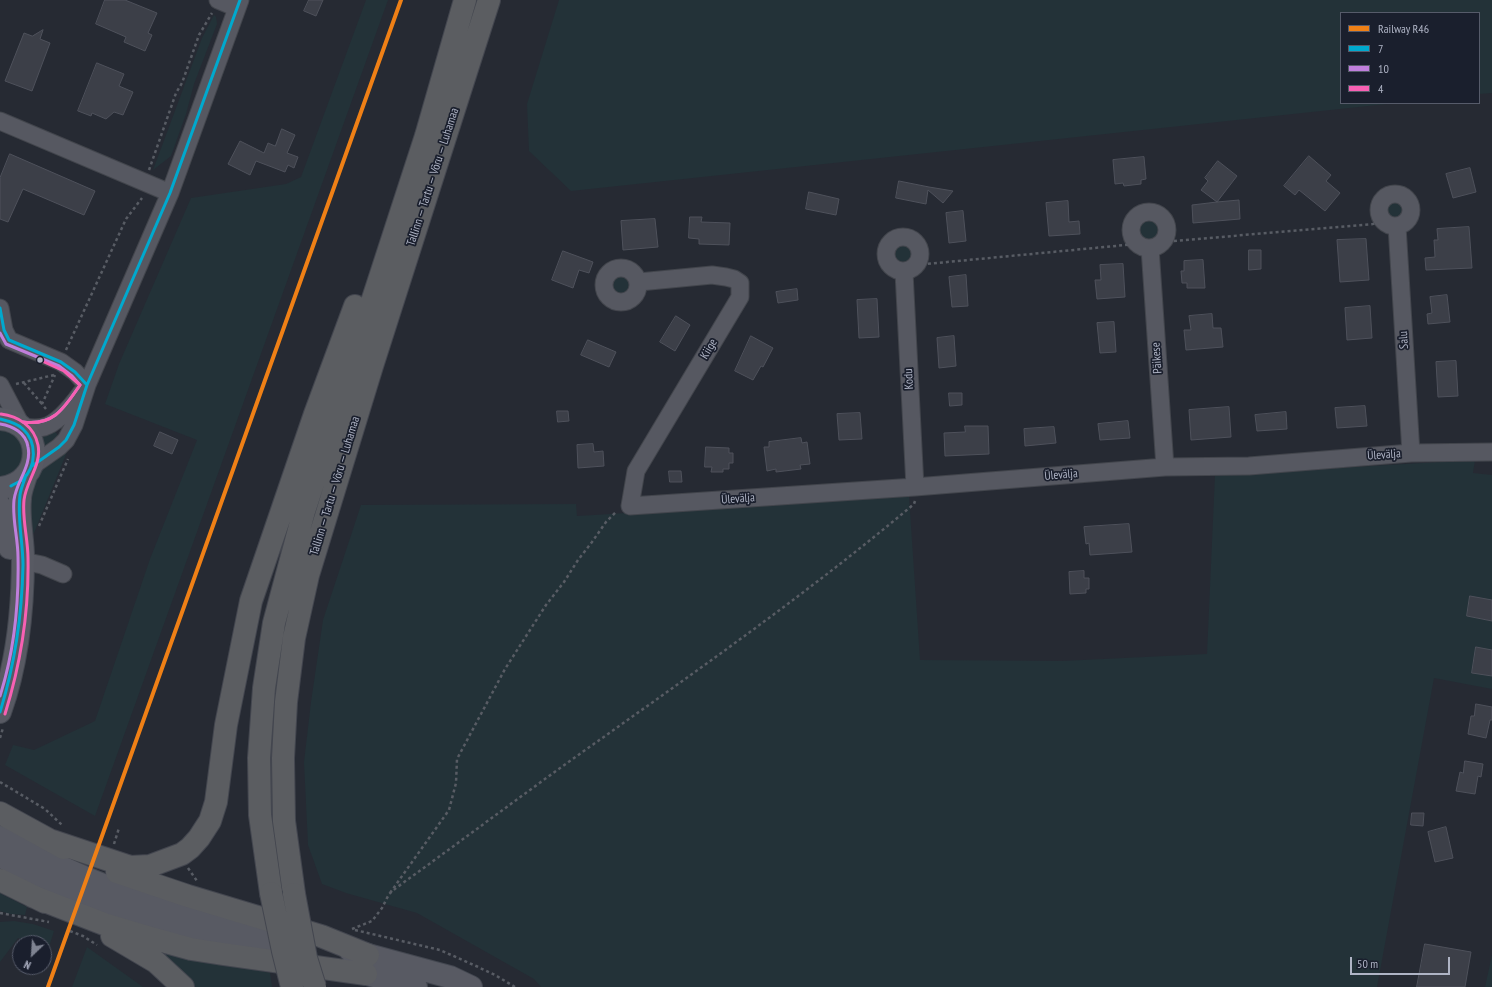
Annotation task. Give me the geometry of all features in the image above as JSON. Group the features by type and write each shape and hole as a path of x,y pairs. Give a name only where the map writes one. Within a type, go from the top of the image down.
{"highway":[{"name":"Tallinn — Tartu — Võru — Luhamaa","path":"292,987 271,893 260,815 259,758 264,688 274,623 304,511 426,136 466,0"},
{"name":"Tallinn — Tartu — Võru — Luhamaa","path":"315,987 306,958 294,894 284,821 283,758 286,702 292,652 308,575 370,373 489,0"},
{"path":"0,813 51,852 130,867 150,866 182,854 199,838 210,821 216,802 226,725 251,601 410,151 426,136"},
{"path":"51,852 86,858 126,875 321,936 367,964"},
{"path":"0,880 124,942 156,962 184,987"},
{"path":"32,896 110,926 191,949 223,954 367,964"}],"main road":[{"path":"0,419 12,421 22,427 31,439 34,453 19,500 16,559 8,592 0,652"},
{"path":"0,488 15,484 29,471"},
{"path":"0,506 9,527 22,592 12,668 0,712"},
{"path":"0,536 16,559"},
{"path":"0,837 51,852 111,906 154,921 197,933 367,964 450,977 471,987"},
{"path":"0,856 51,852"},
{"path":"367,964 416,987"}],"street":[{"path":"29,471 66,440 74,425 87,385 170,193 238,4 216,6"},
{"path":"0,121 170,193"},
{"name":"Salu","path":"1389,223 1411,453"},
{"name":"Päikese","path":"1150,245 1165,467"},
{"name":"Kodu","path":"910,268 918,487"},
{"name":"Kiige","path":"630,506 636,471 740,297 740,283 726,276 712,275 639,282"},
{"path":"0,308 4,330 9,340 58,369 75,372 87,385"},
{"path":"4,385 22,427 45,427 55,421 73,404 87,385"},
{"name":"Ülevälja","path":"630,506 918,487 1165,467 1249,466 1411,453 1492,452"},
{"path":"16,559 42,565 63,574"}],"path":[{"path":"42,404 126,219 145,194 146,183 176,93 182,83 199,35 216,6"},
{"path":"910,268 1389,223"},
{"path":"4,385 24,383 58,369"},
{"path":"24,383 47,410"},
{"path":"389,894 559,769 732,645 846,558 914,504 918,487"},
{"path":"515,987 496,975 440,950 351,929 372,921 401,875 449,810 456,783 458,759 518,648 554,593 564,582 606,522 619,509 630,506"},
{"path":"0,782 45,809 51,852"},
{"path":"113,846 119,828"},
{"path":"182,854 188,870 200,885"},
{"path":"0,914 48,922 55,925"},
{"path":"69,931 83,936 101,948"}],"shaded area":[{"path":"366,0 388,0 95,816 5,765 13,745 34,750 95,721 150,559 197,440 105,404 119,364 191,198 286,184 301,177"},
{"path":"559,0 1492,0 1492,93 1480,94 1480,12 1340,12 1340,104 1387,104 571,191 529,151 527,104"},
{"path":"214,15 216,17 217,24 194,84 186,114 171,156 153,170 202,38"},
{"path":"1391,198 1399,198 1406,205 1406,213 1399,220 1391,220 1384,213 1384,205"},
{"path":"1145,218 1153,218 1160,225 1160,233 1153,240 1145,240 1138,233 1138,225"},
{"path":"903,242 911,246 915,254 911,262 903,266 895,262 891,254 895,246"},
{"path":"621,274 629,277 632,285 629,293 621,296 613,293 610,285 613,277"},
{"path":"0,428 17,434 25,449 18,472 0,479"},
{"path":"54,430 60,438 45,451 39,436"},
{"path":"66,448 67,452 34,533 30,532 26,501 35,477"},
{"path":"1475,460 1473,473 1492,475 1492,689 1434,678 1377,987 541,987 534,979 417,913 346,893 322,884 308,845 304,762 323,620 361,505 576,504 577,516 909,496 920,660 1062,661 1207,654 1215,475"},
{"path":"0,893 27,907 25,915 10,914 0,911"},
{"path":"14,921 33,924 54,931 52,937 52,935 12,935 12,946 0,962 0,922"},
{"path":"145,945 270,973 272,987 193,987"},
{"path":"87,947 143,987 72,987"},
{"path":"1492,955 1492,987 1485,987"}],"building":[{"path":"105,0 125,0 157,13 148,33 152,35 145,51 124,42 126,37 96,24"},
{"path":"309,0 323,0 316,16 304,11"},
{"path":"43,30 40,39 50,43 32,91 5,81 24,33 32,36"},
{"path":"97,63 124,74 119,86 133,92 123,115 114,112 106,119 92,113 91,116 78,111"},
{"path":"282,129 295,135 287,153 298,157 294,168 288,165 285,172 256,161 250,175 228,164 240,141 264,153 268,143 275,146"},
{"path":"10,154 95,191 84,215 23,189 8,222 0,219 0,178"},
{"path":"1309,156 1331,175 1326,181 1340,193 1325,211 1299,190 1295,195 1284,186"},
{"path":"1144,157 1146,179 1141,180 1141,184 1124,186 1123,183 1115,184 1113,160"},
{"path":"1218,161 1237,176 1217,202 1201,190 1208,181 1205,178"},
{"path":"1470,168 1476,192 1453,198 1446,174"},
{"path":"899,181 953,191 943,203 928,190 926,204 896,198"},
{"path":"809,192 839,199 836,215 806,209"},
{"path":"1239,200 1240,219 1193,223 1192,205"},
{"path":"1068,201 1069,222 1079,221 1080,234 1049,236 1046,203"},
{"path":"963,211 966,241 949,243 946,213"},
{"path":"690,217 702,217 701,222 730,223 729,245 699,244 699,239 689,238"},
{"path":"655,219 658,247 623,250 621,221"},
{"path":"1469,227 1472,268 1426,270 1425,258 1435,257 1434,240 1438,240 1437,229"},
{"path":"1366,239 1369,280 1340,282 1337,240"},
{"path":"1249,250 1261,250 1261,269 1249,270"},
{"path":"563,251 593,262 589,273 579,270 573,288 552,280"},
{"path":"1203,260 1205,288 1187,288 1187,283 1182,283 1181,271 1184,271 1184,261"},
{"path":"1123,264 1125,297 1097,299 1095,280 1101,280 1100,265"},
{"path":"966,275 968,306 952,307 949,277"},
{"path":"797,289 798,300 778,303 776,292"},
{"path":"1447,295 1450,322 1428,324 1427,314 1432,313 1430,297"},
{"path":"877,299 879,337 859,338 857,300"},
{"path":"1370,306 1372,338 1347,340 1345,308"},
{"path":"1212,314 1213,328 1221,328 1223,347 1186,350 1184,330 1191,330 1189,316"},
{"path":"676,316 690,325 675,351 660,342"},
{"path":"1114,322 1116,352 1100,353 1097,323"},
{"path":"751,336 773,348 763,367 761,366 753,380 735,371"},
{"path":"954,336 956,366 939,368 937,338"},
{"path":"588,340 616,352 609,367 581,355"},
{"path":"1456,361 1458,396 1438,397 1436,362"},
{"path":"949,393 962,393 962,405 950,406"},
{"path":"1365,406 1367,426 1337,428 1335,408"},
{"path":"1229,407 1231,437 1191,440 1189,410"},
{"path":"557,411 568,411 569,421 558,422"},
{"path":"1286,412 1287,429 1257,431 1255,415"},
{"path":"860,413 862,439 839,440 837,414"},
{"path":"1128,421 1130,438 1100,440 1098,424"},
{"path":"965,426 988,426 989,454 945,456 944,433 965,432"},
{"path":"1054,427 1056,443 1025,446 1024,429"},
{"path":"160,432 178,440 172,454 154,446"},
{"path":"801,438 802,443 807,442 810,464 800,465 801,469 776,472 776,469 767,471 764,447 769,447 769,442"},
{"path":"593,444 594,452 603,451 604,466 578,468 577,445"},
{"path":"706,447 729,448 729,453 733,453 733,463 729,463 729,469 723,469 723,472 711,472 712,467 705,467"},
{"path":"669,471 681,471 682,482 670,482"},
{"path":"1129,524 1132,552 1090,555 1089,543 1086,544 1084,527"},
{"path":"1084,571 1084,578 1089,578 1089,589 1086,589 1086,593 1070,594 1069,572"},
{"path":"1470,596 1492,600 1492,621 1467,616"},
{"path":"1476,647 1492,650 1492,676 1472,673"},
{"path":"1476,704 1492,707 1492,720 1490,720 1486,738 1468,734 1471,716 1474,716"},
{"path":"1465,761 1483,764 1481,777 1478,776 1475,794 1456,791 1460,772 1463,773"},
{"path":"1412,813 1424,813 1423,826 1411,825"},
{"path":"1446,827 1453,858 1435,862 1428,832"},
{"path":"1425,944 1471,952 1465,987 1417,987"}],"rail line":[{"name":"R46","path":"48,987 401,0"}],"transit line":[{"name":"7","path":"32,466 59,447 66,440 74,425 87,385 170,193 240,0"},
{"name":"7","path":"0,308 4,330 9,340 61,362 75,372 87,385"},
{"name":"10","path":"0,333 6,344 59,366 72,376 80,385 69,401 57,414 43,421 34,423 23,422"},
{"name":"4","path":"23,422 34,423 43,421 57,414 69,401 80,385 64,371 40,360"},
{"name":"4","path":"1,414 13,417 29,427 36,438 39,452 36,466 25,493 24,500 28,558 27,598 20,656 5,714"},
{"name":"7","path":"0,419 12,422 21,427 28,434 33,447 33,462 27,475 22,480 11,486"},
{"name":"10","path":"0,424 10,426 22,434 27,442 29,454 28,461 15,493 14,500 18,557 18,592 12,645 0,696"},
{"name":"7","path":"0,712 14,658 19,621 23,565 19,504 20,492 26,475"}]}
